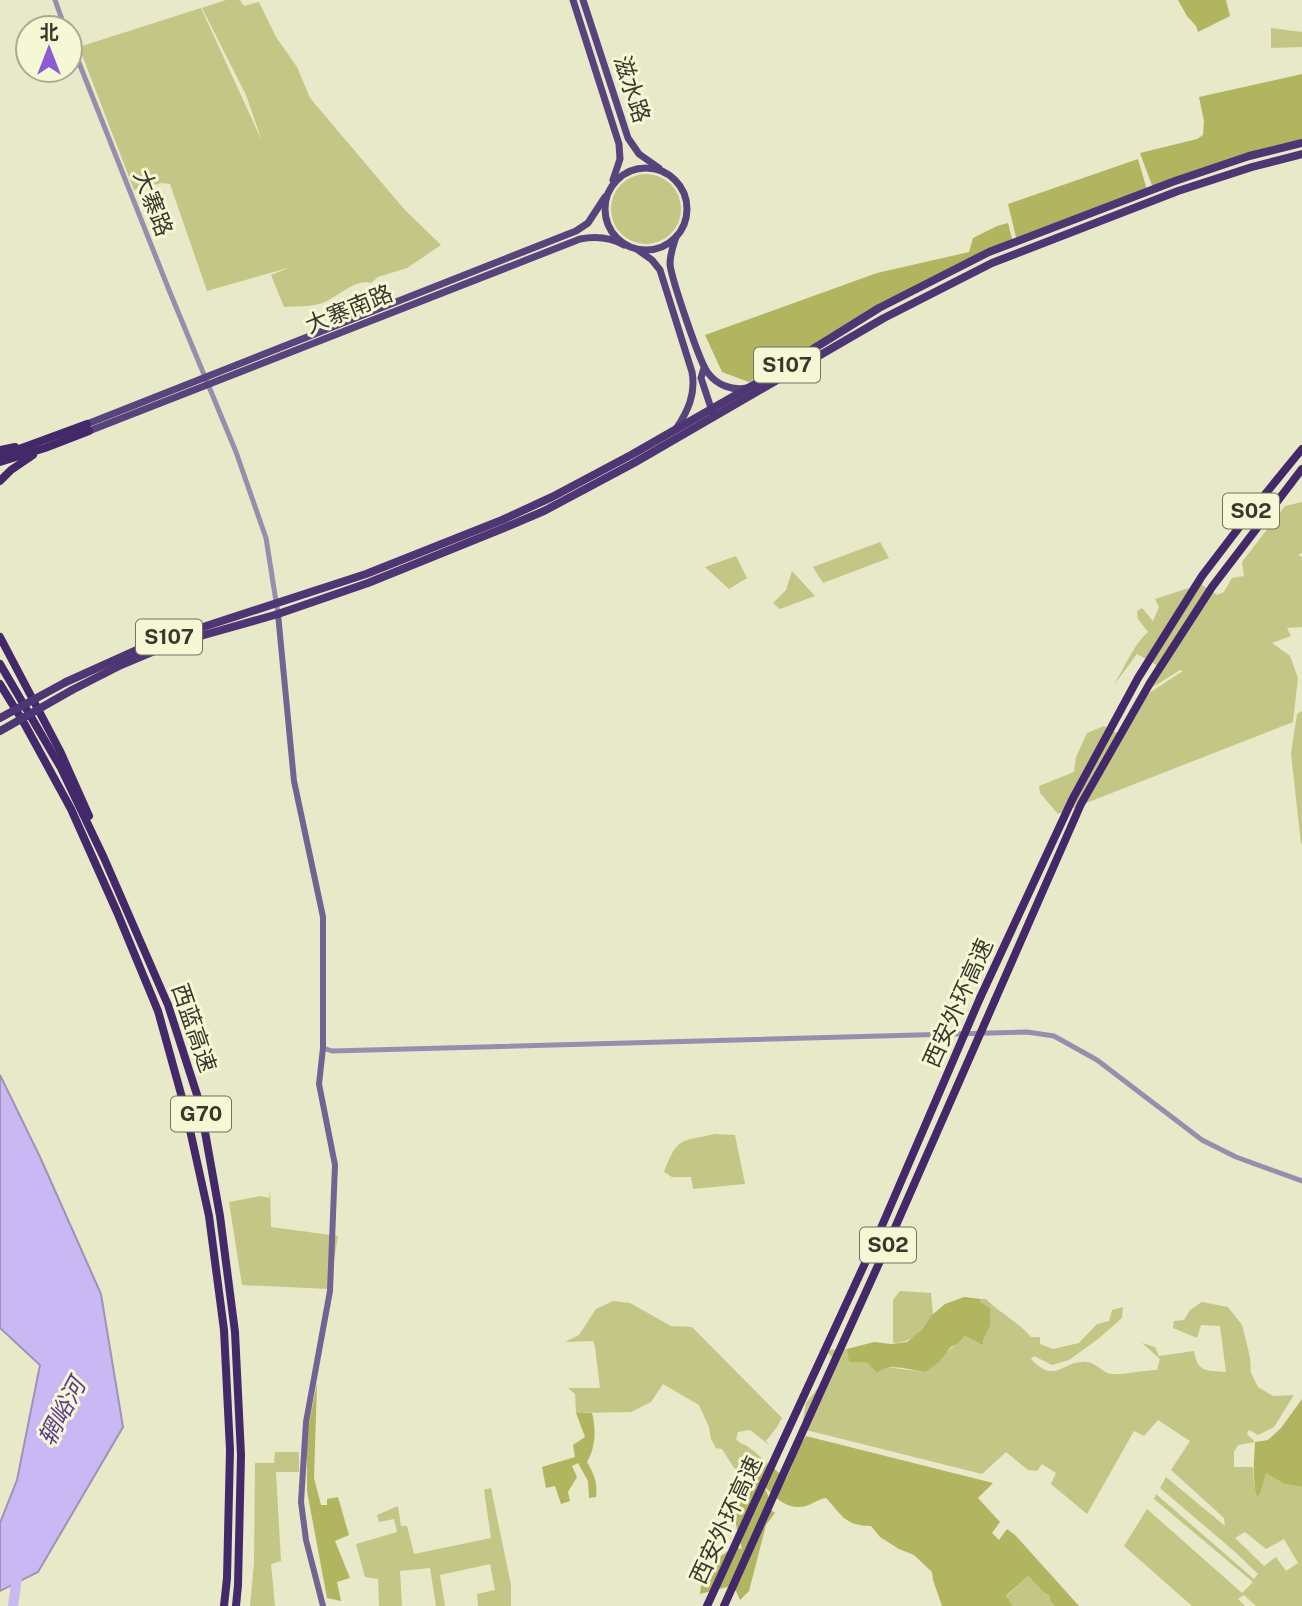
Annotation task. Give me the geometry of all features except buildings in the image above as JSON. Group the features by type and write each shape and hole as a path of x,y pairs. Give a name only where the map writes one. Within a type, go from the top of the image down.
{"highway":[{"name":"S107","path":"0,718 66,682 148,645 366,574 502,520 593,476 748,387 879,307 989,252 1175,181 1249,156 1302,142"},
{"name":"S107","path":"0,732 72,690 152,652 278,614 380,578 544,511 634,463 884,318 992,263 1178,191 1302,154"},
{"path":"0,450 88,428"},
{"path":"0,462 45,448 88,428"},
{"path":"0,457 52,438"},
{"path":"0,481 11,470 45,448"},
{"name":"西安外环高速","path":"707,1606 878,1236 980,998 1072,800 1138,678 1202,576 1302,449"},
{"name":"西安外环高速","path":"724,1606 890,1239 1081,804 1150,683 1212,587 1302,469"},
{"path":"0,636 60,751 88,813 104,858"},
{"name":"西蓝高速","path":"0,664 61,768 104,858 168,1005 200,1104 235,1332 242,1455 236,1606"},
{"name":"西蓝高速","path":"0,684 71,809 117,912 158,1011 186,1112 209,1216 224,1330 230,1450 224,1606"}],"main road":[{"name":"滋水路","path":"573,0 619,144 620,159 611,185"},
{"name":"滋水路","path":"583,0 628,138 639,154 668,174"},
{"path":"676,429 691,402 694,386 660,270 652,260 638,250 624,245 614,236 604,210 611,185 632,169 659,169 680,185 686,197 687,211 684,225 671,253 672,275 704,368 723,385 740,389 748,387"},
{"name":"大寨南路","path":"206,382 576,231 588,223 606,197"},
{"name":"大寨南路","path":"88,428 580,239 602,237 624,245"},
{"path":"638,250 666,246 677,237"},
{"path":"701,379 704,368"},
{"path":"692,372 701,379 714,417"},
{"path":"278,614 294,781 323,917 323,1048 319,1084 335,1165 330,1291 306,1422 301,1502 306,1540 323,1606"}],"street":[{"name":"大寨路","path":"84,75 236,452 266,538 278,614"},
{"path":"323,1048 331,1051 1027,1032 1054,1036 1097,1060 1202,1140 1237,1157 1302,1181"}],"green space":[{"path":"226,0 240,0 244,6 259,2 276,37 297,67 310,98 404,209 441,245 407,268 378,277 371,283 351,286 315,305 284,307 271,275 291,267 207,291 170,184 162,183 134,190 84,60 84,45 201,8 262,141 246,95 202,8"},
{"path":"1178,0 1226,0 1230,16 1198,32"},
{"path":"1271,28 1302,32 1302,47 1271,48"},
{"path":"1302,74 1302,145 1153,188 1140,153 1197,139 1203,135 1204,121 1199,97"},
{"path":"1138,159 1147,190 1017,241 1008,204"},
{"path":"646,174 671,184 681,209 671,234 646,244 621,234 611,209 621,184"},
{"path":"1008,223 1013,243 913,289 749,382 722,372 705,335 877,273 969,252 973,238"},
{"path":"1302,502 1302,553 1298,555 1302,557 1302,627 1287,628 1291,636 1272,643 1290,656 1298,678 1293,722 1058,814 1040,793 1039,786 1074,772 1076,757 1087,733 1104,726 1122,736 1143,697 1183,671 1180,670 1148,690 1160,667 1137,654 1114,685 1148,632 1138,619 1137,611 1142,608 1153,621 1159,607 1155,599 1201,584 1217,595 1224,592 1232,578 1244,576 1242,562 1285,506"},
{"path":"880,542 889,558 823,583 813,567"},
{"path":"736,556 747,578 729,589 705,567"},
{"path":"792,571 815,596 780,609 773,603 786,590"},
{"path":"1302,711 1301,844 1291,753 1297,714"},
{"path":"715,1134 735,1135 745,1184 693,1189 691,1177 672,1177 664,1172 673,1152 681,1143"},
{"path":"270,1191 271,1227 338,1236 329,1289 242,1285 229,1202 261,1196 269,1198"},
{"path":"900,1291 931,1293 933,1315 914,1337 896,1343 893,1342 893,1300"},
{"path":"964,1297 981,1299 980,1302 990,1308 990,1326 983,1345 965,1336 925,1372 894,1367 877,1373 868,1363 849,1362 847,1349 874,1342 907,1342 945,1304"},
{"path":"981,1299 986,1299 1031,1337 1040,1337 1040,1344 1053,1349 1079,1343 1097,1324 1109,1321 1112,1310 1123,1307 1122,1318 1069,1360 1052,1365 1034,1356 1031,1359 1047,1370 1059,1370 1079,1362 1087,1362 1108,1373 1117,1374 1157,1370 1160,1359 1142,1343 1155,1347 1159,1356 1194,1351 1198,1364 1204,1369 1226,1372 1220,1326 1201,1325 1197,1338 1173,1328 1174,1321 1184,1320 1190,1310 1202,1302 1228,1307 1242,1325 1251,1373 1258,1387 1273,1396 1294,1395 1274,1427 1258,1435 1249,1430 1247,1434 1255,1442 1238,1445 1234,1452 1234,1467 1253,1467 1254,1486 1261,1492 1266,1473 1284,1484 1302,1487 1302,1606 1256,1606 1244,1595 1238,1599 1245,1606 1192,1606 1124,1546 1147,1509 1242,1593 1253,1582 1154,1499 1156,1494 1254,1579 1258,1574 1160,1488 1166,1477 1225,1526 1224,1518 1171,1470 1190,1441 1158,1420 1144,1436 1134,1431 1087,1514 1051,1484 1056,1473 1042,1464 1037,1471 1028,1470 1006,1452 982,1474 806,1430 803,1419 806,1403 828,1380 837,1362 825,1350 847,1349 850,1362 925,1372 965,1336 982,1344 990,1326","holes":["1245,1532 1266,1549 1284,1539 1298,1563 1286,1571 1276,1557 1264,1566 1235,1538"]},
{"path":"613,1301 630,1303 671,1326 692,1327 782,1418 766,1441 769,1445 750,1430 738,1432 736,1439 770,1465 756,1469 752,1477 734,1468 722,1449 716,1448 711,1439 709,1427 699,1405 663,1384 651,1402 631,1412 576,1413 575,1394 568,1388 600,1388 595,1347 593,1341 565,1342 579,1335 596,1309"},
{"path":"317,1383 314,1478 321,1505 327,1505 327,1499 338,1497 349,1535 335,1541 350,1578 337,1582 341,1601 327,1598 307,1491 307,1433"},
{"path":"1302,1399 1302,1487 1284,1484 1266,1473 1257,1497 1254,1477 1255,1442 1268,1440 1281,1428"},
{"path":"576,1413 592,1413 594,1438 587,1462 595,1479 596,1497 589,1498 588,1481 578,1463 572,1466 577,1477 568,1492 570,1501 561,1504 555,1486 546,1488 542,1467 575,1457 573,1445 585,1437"},
{"path":"806,1436 993,1483 978,1498 1000,1522 992,1533 999,1540 1007,1529 1015,1535 1079,1606 1055,1606 1050,1601 1050,1596 1028,1576 1006,1596 1013,1606 942,1606 932,1572 914,1555 880,1537 871,1526 850,1522 826,1498 806,1506 793,1507 782,1502 763,1485 770,1509 775,1513 766,1525 749,1591 740,1600 736,1591 727,1587 700,1594 707,1567 732,1547 742,1549 734,1512 739,1492 756,1468 770,1465 786,1479 793,1463 790,1458"},
{"path":"275,1452 299,1452 299,1472 276,1472 281,1561 271,1564 275,1606 250,1606 254,1563 255,1463 274,1463"},
{"path":"491,1488 511,1585 511,1606 478,1606 477,1594 495,1590 490,1564 440,1575 445,1606 436,1606 430,1568 400,1571 402,1606 379,1606 378,1579 365,1577 356,1544 397,1532 394,1519 379,1522 377,1515 398,1506 401,1526 407,1526 414,1554 491,1538 484,1490"},
{"path":"1028,1576 1050,1596 1050,1601 1055,1606 1013,1606 1006,1597"}],"water":[{"path":"0,1075 101,1294 123,1427 38,1572 0,1591 0,1523 17,1480 40,1365 0,1328"}],"waterway":[{"name":"辋峪河","path":"13,1606 18,1571"}]}
